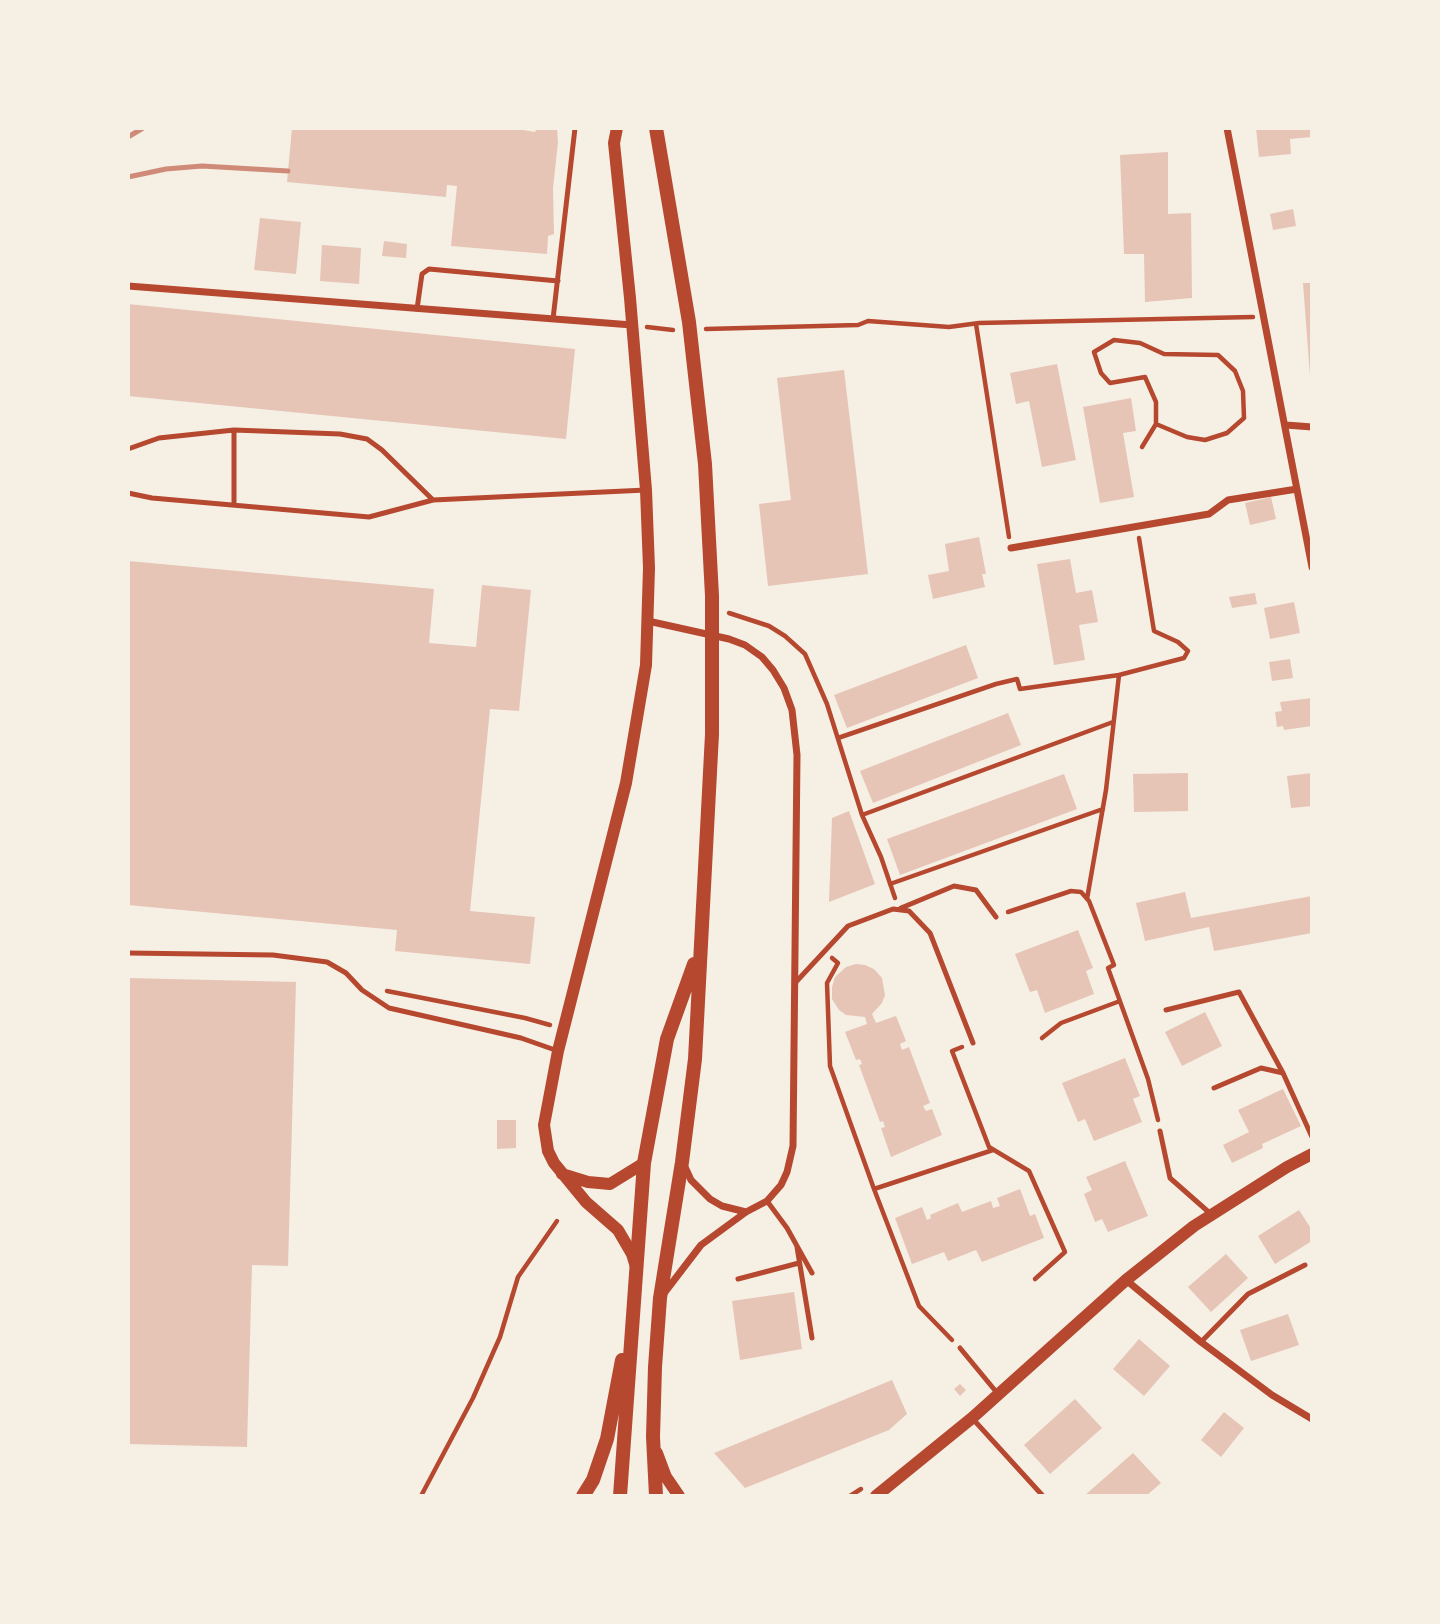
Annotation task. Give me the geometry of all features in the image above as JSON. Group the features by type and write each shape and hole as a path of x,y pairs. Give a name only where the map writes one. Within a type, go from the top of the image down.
{"main road":[{"path":"656,128 689,322 705,464 712,596 712,734 695,1059 660,1298 653,1437 656,1496"},
{"path":"620,1496 644,1163 667,1040 699,950"},
{"path":"583,1496 593,1480 607,1439 634,1298"}],"street":[{"path":"617,128 614,143 646,490 649,568 646,665 634,743 601,888 558,1051 544,1125 548,1151 562,1174 586,1202 618,1230 636,1267"},
{"path":"1227,128 1312,568"},
{"path":"128,286 632,325"},
{"path":"1286,425 1312,427"},
{"path":"1011,548 1209,514 1228,500 1297,489"},
{"path":"648,621 729,639 745,645 762,657 784,688 792,710 797,755 793,1146 787,1172 781,1185 767,1201 746,1212 701,1245 660,1298"},
{"path":"876,1496 972,1418 1125,1280 1194,1226 1312,1154"},
{"path":"682,1162 691,1180 710,1199 722,1206 746,1212"},
{"path":"562,1174 588,1182 610,1184 644,1163"},
{"path":"1125,1280 1200,1342 1272,1395 1312,1419"},
{"path":"653,1437 666,1477 679,1496"}],"lane":[{"path":"553,319 575,128"},
{"path":"417,309 422,274 429,269 558,281"},
{"path":"128,449 159,438 234,430 340,433 367,439 382,450 433,500"},
{"path":"234,430 234,505"},
{"path":"128,494 369,517 433,500 646,490"},
{"path":"898,909 954,886 976,890 996,917"},
{"path":"795,983 848,926 893,909 909,911 930,933 973,1043"},
{"path":"128,953 274,955 327,962 389,1008 521,1038 558,1051"},
{"path":"1166,1010 1240,992 1283,1073 1312,1136"},
{"path":"1214,1088 1261,1068 1283,1073"},
{"path":"1160,1131 1170,1178 1212,1214"},
{"path":"767,1201 787,1228 812,1273"},
{"path":"797,1247 812,1338"},
{"path":"738,1279 799,1263"},
{"path":"1200,1342 1248,1294 1304,1265"},
{"path":"960,1348 998,1394"},
{"path":"972,1418 1043,1496"}],"path":[{"path":"706,329 858,325 868,321 949,327 976,324 1263,317"},
{"path":"976,324 1011,548"},
{"path":"632,325 678,330"},
{"path":"1142,447 1156,424 1156,402 1145,377 1110,383 1101,373 1094,352 1114,340 1140,343 1164,354 1218,355 1235,371 1243,391 1244,418 1227,433 1205,440 1187,437 1156,424"},
{"path":"838,738 1017,679 1020,689 1119,675 1184,658 1188,652 1178,642 1154,631 1138,526"},
{"path":"720,610 769,626 785,636 804,654 817,678 862,815 890,886 1103,809"},
{"path":"1087,899 1103,809 1119,675"},
{"path":"862,815 1114,722"},
{"path":"996,917 1071,891 1082,892 1114,965 1108,968 1148,1079 1160,1131"},
{"path":"824,952 838,963 827,983 830,1066 919,1306 960,1348"},
{"path":"376,986 564,1029"},
{"path":"1042,1038 1061,1023 1120,1000"},
{"path":"973,1043 952,1051 989,1147 1029,1171 1065,1252 1035,1279"},
{"path":"874,1189 993,1150"},
{"path":"421,1496 478,1386 500,1336 518,1277 557,1221"}],"building":[{"path":"292,128 512,128 535,132 537,128 557,128 553,188 554,234 548,236 547,254 451,246 457,186 447,185 446,197 287,182"},
{"path":"1256,128 1311,128 1312,137 1290,139 1291,154 1259,157"},
{"path":"1168,152 1168,214 1191,213 1192,298 1145,302 1144,254 1124,254 1120,155"},
{"path":"1293,209 1296,226 1273,230 1270,214"},
{"path":"260,218 301,222 296,274 254,270"},
{"path":"384,241 407,244 406,258 382,256"},
{"path":"322,245 361,248 359,284 320,281"},
{"path":"1303,283 1312,283 1312,376 1310,376"},
{"path":"128,304 575,349 566,439 128,396"},
{"path":"1057,364 1076,460 1042,467 1029,401 1016,404 1010,373"},
{"path":"844,370 868,574 768,586 759,504 791,500 777,378"},
{"path":"1131,398 1136,431 1123,433 1134,497 1100,503 1083,407"},
{"path":"1271,497 1276,519 1250,525 1245,503"},
{"path":"979,537 986,574 982,574 985,587 933,599 928,575 949,571 945,544"},
{"path":"1070,559 1076,593 1092,590 1098,622 1079,625 1085,660 1054,665 1037,564"},
{"path":"128,561 434,589 429,643 476,647 482,585 531,590 519,711 490,709 470,911 535,917 530,964 395,951 397,930 128,905"},
{"path":"1255,593 1257,604 1232,608 1229,597"},
{"path":"1294,602 1300,633 1270,639 1264,608"},
{"path":"966,645 978,678 847,728 834,695"},
{"path":"1290,659 1293,678 1272,681 1269,662"},
{"path":"1312,698 1312,726 1284,730 1283,726 1277,727 1275,712 1282,711 1280,702"},
{"path":"1008,713 1021,745 873,803 860,771"},
{"path":"1188,773 1188,811 1134,812 1133,774"},
{"path":"1312,773 1312,806 1291,808 1287,776"},
{"path":"1064,774 1077,809 900,875 887,839"},
{"path":"849,811 875,884 829,902 832,818"},
{"path":"1185,892 1191,918 1312,896 1312,933 1214,951 1209,927 1145,941 1136,903"},
{"path":"1078,930 1093,968 1086,971 1094,994 1045,1013 1037,990 1030,992 1015,954"},
{"path":"856,964 874,969 882,978 885,995 872,1014 876,1023 896,1016 906,1041 900,1044 902,1050 909,1047 930,1103 923,1106 926,1111 932,1109 942,1135 891,1157 881,1128 885,1127 883,1121 880,1122 859,1065 862,1064 860,1059 856,1060 845,1032 867,1024 865,1017 846,1015 832,999 835,977 846,967"},
{"path":"128,978 296,982 288,1266 252,1265 247,1447 128,1444"},
{"path":"1205,1012 1222,1046 1182,1066 1165,1032"},
{"path":"1125,1058 1140,1096 1133,1099 1142,1122 1094,1141 1085,1119 1078,1122 1062,1083"},
{"path":"1283,1089 1301,1126 1262,1144 1263,1148 1232,1163 1223,1145 1249,1132 1238,1110"},
{"path":"497,1120 516,1120 516,1148 497,1149"},
{"path":"1125,1161 1148,1216 1108,1232 1102,1219 1095,1222 1084,1194 1092,1190 1086,1177"},
{"path":"1020,1189 1030,1216 1035,1214 1044,1238 982,1262 976,1250 948,1261 944,1252 912,1264 895,1218 922,1207 927,1220 931,1218 930,1215 958,1203 962,1212 991,1201 993,1208 1000,1206 997,1198"},
{"path":"1299,1210 1312,1230 1312,1241 1275,1264 1258,1236"},
{"path":"1226,1254 1248,1278 1211,1312 1188,1287"},
{"path":"794,1292 802,1349 740,1360 732,1301"},
{"path":"1288,1314 1299,1345 1251,1361 1240,1330"},
{"path":"1139,1339 1170,1366 1144,1396 1113,1369"},
{"path":"892,1380 907,1414 889,1430 745,1488 714,1453"},
{"path":"960,1384 966,1390 960,1396 954,1389"},
{"path":"1075,1399 1102,1428 1050,1474 1024,1445"},
{"path":"1224,1412 1244,1428 1221,1457 1201,1440"},
{"path":"1133,1453 1161,1483 1146,1496 1084,1496"}],"railway":[{"path":"128,137 143,128"},
{"path":"128,177 166,169 202,166 288,171"}]}
